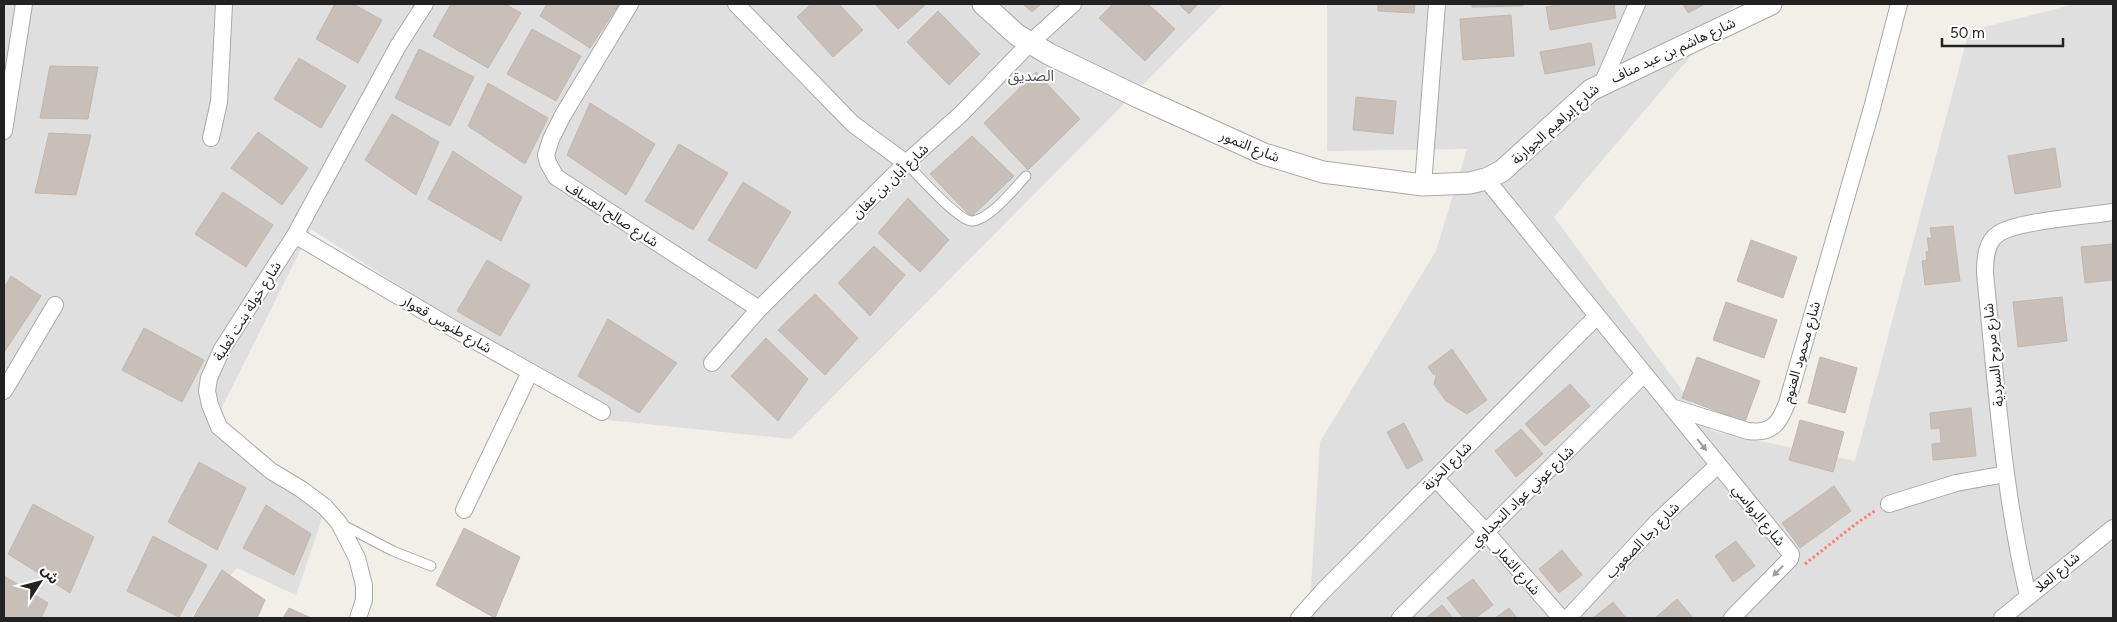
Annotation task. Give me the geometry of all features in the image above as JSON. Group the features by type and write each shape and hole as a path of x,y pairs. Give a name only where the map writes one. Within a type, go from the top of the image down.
{"street":[{"path":"4,131 8,71 24,4"},
{"path":"211,138 219,102 224,4"},
{"name":"شارع خولة بنت ثعلبة","path":"358,618 364,600 364,585 357,558 339,523 325,507 301,489 271,471 219,427 210,405 207,391 209,378 222,348 295,235 398,46 424,4"},
{"name":"شارع صالح العساف","path":"630,4 563,115 548,146 548,163 556,178 759,309"},
{"path":"736,4 853,124 906,163"},
{"name":"شارع التمور","path":"983,4 1007,27 1030,43 1138,98 1264,154 1323,172 1423,185 1470,183 1486,179"},
{"name":"شارع أبان بن عفان","path":"712,363 759,309 906,163 961,114 1030,43 1073,4"},
{"path":"1423,185 1437,4"},
{"name":"شارع إبراهيم الجوارنة","path":"1486,179 1502,171 1515,161 1577,101 1602,84 1637,4"},
{"name":"شارع هاشم بن عبد مناف","path":"1602,84 1771,4"},
{"name":"شارع محمود العتوم","path":"1671,407 1748,431 1761,432 1775,425 1782,417 1788,403 1872,108 1899,4"},
{"path":"1486,179 1671,407"},
{"name":"شارع مروح السردية","path":"2028,596 2014,532 2006,474 1984,273 1987,249 1998,233 2025,224 2113,212"},
{"name":"شارع طنوس قعوار","path":"295,235 602,412"},
{"path":"4,390 54,305"},
{"name":"شارع الخزنة","path":"1299,618 1322,592 1597,316"},
{"path":"464,510 530,372"},
{"name":"شارع عوني عواد النجداوي","path":"1400,618 1644,374"},
{"name":"شارع الرواسي","path":"1671,407 1791,556 1732,618"},
{"name":"شارع رجا الصعوب","path":"1568,618 1658,521 1718,465"},
{"path":"1889,504 1956,483 2006,474"},
{"name":"شارع الثمار","path":"1435,478 1485,531 1561,618"},
{"name":"شارع العلا","path":"2002,618 2113,528"}],"lane":[{"path":"906,163 956,213 967,221 974,221 986,215 1026,176"},
{"path":"339,523 393,551 431,566"}],"path":[{"path":"1791,556 1798,564 1804,564 1857,523 1889,504"}],"shaded area":[{"path":"4,4 1223,4 791,439 608,420 311,229 216,419 325,510 296,595 237,568 190,618 4,618"},
{"path":"1327,4 1735,4 1554,217 1712,431 1855,461 1969,31 2075,4 2113,4 2113,618 1309,618 1320,442 1436,251 1467,149 1327,151"}],"building":[{"path":"335,4 353,4 382,20 358,63 316,39"},
{"path":"451,4 505,4 521,13 488,68 433,36"},
{"path":"547,4 619,4 590,48 540,16"},
{"path":"811,4 839,4 863,30 833,57 797,17"},
{"path":"875,4 926,4 898,29"},
{"path":"1023,4 1041,4 1032,12"},
{"path":"1113,4 1148,4 1175,29 1145,61 1099,18"},
{"path":"1179,4 1198,4 1189,14"},
{"path":"1378,4 1415,4 1414,13 1378,11"},
{"path":"1472,4 1523,4 1523,6 1472,7"},
{"path":"1563,4 1614,4 1616,18 1550,30 1546,7"},
{"path":"1683,4 1705,4 1688,13"},
{"path":"938,11 980,54 949,85 907,42"},
{"path":"1511,15 1514,56 1463,60 1460,19"},
{"path":"532,29 581,56 556,101 507,74"},
{"path":"1591,43 1595,65 1545,74 1540,52"},
{"path":"419,49 474,77 450,126 395,98"},
{"path":"299,58 346,86 321,128 274,99"},
{"path":"50,66 98,67 88,119 40,118"},
{"path":"1036,72 1080,119 1028,170 984,123"},
{"path":"488,83 548,118 525,164 468,126"},
{"path":"1356,97 1396,101 1393,134 1353,130"},
{"path":"590,103 655,144 626,195 567,155"},
{"path":"392,114 439,142 416,195 365,160"},
{"path":"258,132 308,168 282,205 231,168"},
{"path":"49,133 91,135 76,195 35,193"},
{"path":"972,136 1014,176 971,217 930,174"},
{"path":"679,144 728,173 693,230 645,201"},
{"path":"2055,148 2061,187 2015,194 2008,156"},
{"path":"453,151 522,197 501,241 428,199"},
{"path":"743,182 791,212 756,269 708,240"},
{"path":"223,192 273,225 246,267 195,234"},
{"path":"908,198 949,240 920,272 878,233"},
{"path":"1953,226 1960,281 1925,285 1922,261 1927,260 1926,252 1929,251 1927,238 1932,238 1930,228"},
{"path":"1751,240 1797,257 1783,298 1737,281"},
{"path":"2113,244 2113,280 2085,283 2081,247"},
{"path":"874,246 905,275 870,316 838,283"},
{"path":"487,260 530,285 500,336 457,311"},
{"path":"11,276 41,296 5,351 4,288"},
{"path":"815,294 858,338 825,375 778,330"},
{"path":"2062,297 2067,341 2018,347 2013,302"},
{"path":"1726,302 1777,320 1764,358 1713,340"},
{"path":"608,319 677,363 639,413 578,376"},
{"path":"144,328 204,360 182,402 122,370"},
{"path":"766,338 808,379 778,421 731,376"},
{"path":"1452,349 1487,400 1467,414 1446,401 1434,384 1437,373 1434,375 1428,367"},
{"path":"1697,357 1760,381 1745,422 1682,398"},
{"path":"1820,357 1857,368 1845,413 1808,403"},
{"path":"1570,384 1590,406 1545,446 1525,424"},
{"path":"1971,408 1976,456 1933,460 1932,444 1941,443 1940,428 1931,429 1930,413"},
{"path":"1800,420 1844,432 1833,472 1789,460"},
{"path":"1404,423 1423,460 1407,469 1387,432"},
{"path":"1521,429 1543,454 1516,477 1495,451"},
{"path":"199,462 246,488 217,550 168,522"},
{"path":"1834,486 1851,511 1800,548 1782,523"},
{"path":"33,504 94,537 70,593 8,554"},
{"path":"266,505 311,534 294,575 243,548"},
{"path":"464,528 520,557 495,618 436,585"},
{"path":"153,536 207,565 179,617 127,591"},
{"path":"1736,541 1755,566 1733,582 1715,556"},
{"path":"1562,550 1582,575 1559,593 1539,569"},
{"path":"222,570 265,600 257,618 193,618"},
{"path":"4,576 48,603 41,618 4,618"},
{"path":"1473,579 1493,605 1475,618 1463,618 1447,598"},
{"path":"1677,599 1693,618 1655,618"},
{"path":"1613,602 1626,618 1593,618"},
{"path":"1442,605 1453,618 1426,618"},
{"path":"289,608 311,618 283,618"},
{"path":"1509,608 1517,618 1495,618"}],"district":[{"name":"الصديق","path":"1031,76"}]}
